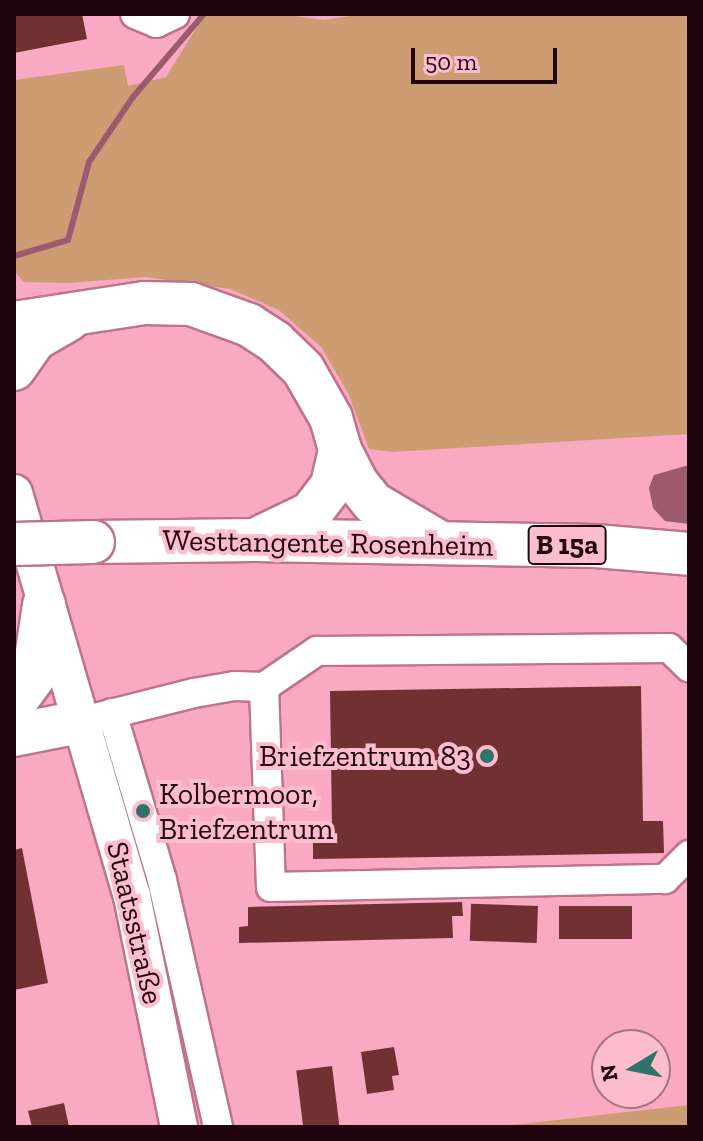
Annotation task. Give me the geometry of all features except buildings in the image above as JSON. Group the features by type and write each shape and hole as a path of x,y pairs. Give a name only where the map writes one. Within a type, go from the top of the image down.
{"highway":[{"path":"14,298 88,309"},
{"path":"14,323 88,309 144,303 191,304 249,325 275,342 303,369 331,418 340,450 356,482 373,503 444,545"},
{"path":"14,369 35,339 88,309"},
{"path":"255,540 311,513 332,485 340,450"},
{"name":"Westtangente Rosenheim","path":"14,544 255,540 596,546 689,554"},
{"path":"14,704 33,678 44,605"},
{"path":"14,735 96,718"}],"main road":[{"name":"Staatsstraße","path":"14,493 44,605 96,718 179,1127"}],"street":[{"path":"135,14 156,23 175,14"},
{"path":"218,1127 165,894 135,779 96,718 234,686 264,687 317,651 669,648 689,667"},
{"path":"264,687 271,887 665,879 689,855"}],"shaded area":[{"path":"205,14 279,14 324,20 364,14 689,14 689,434 392,452 369,449 349,395 322,348 279,310 230,289 146,277 68,283 24,282 14,271 14,80 124,65 128,86 166,77"},
{"path":"689,465 689,524 665,521 653,508 649,488 654,475"},
{"path":"689,1105 689,1127 495,1127 671,1109"}],"waterway":[{"path":"14,256 68,240 89,162 133,97 204,14"}],"place":[{"name":"Briefzentrum 83","path":"487,756"},
{"name":"Kolbermoor, Briefzentrum","path":"143,811"}]}
